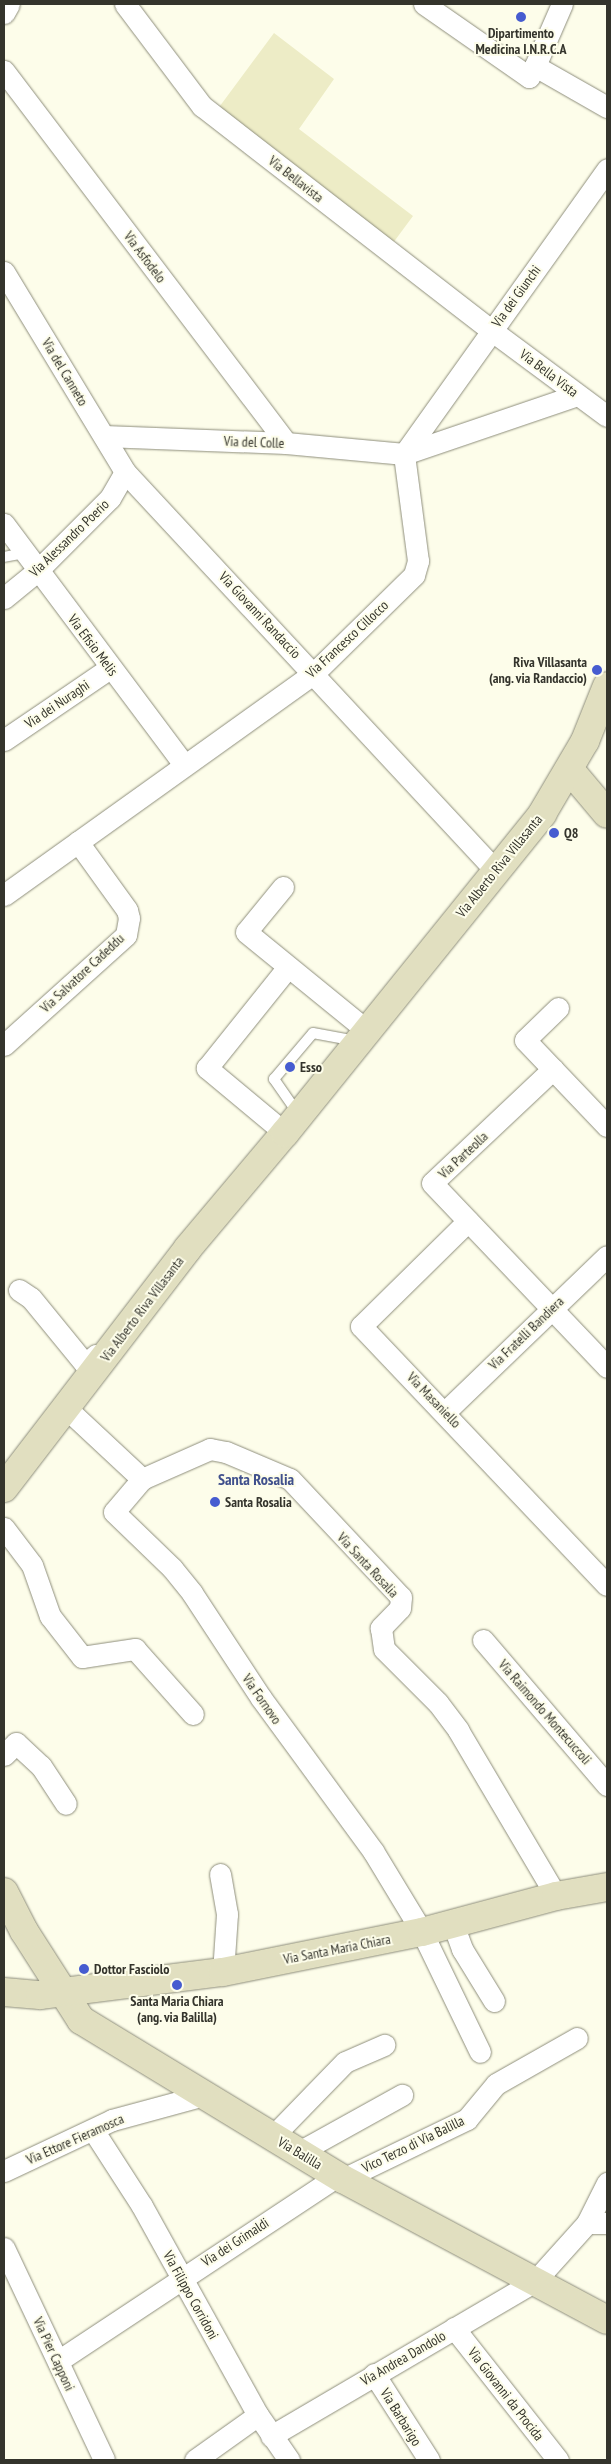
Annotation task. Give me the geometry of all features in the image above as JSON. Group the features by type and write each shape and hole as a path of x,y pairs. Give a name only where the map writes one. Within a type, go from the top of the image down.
{"street":[{"path":"4,13 9,4"},
{"name":"Via Bellavista","path":"125,4 202,106 491,330"},
{"path":"424,4 529,76 562,4"},
{"path":"535,66 607,107"},
{"name":"Via Asfodelo","path":"4,71 286,443"},
{"name":"Via dei Giunchi","path":"404,454 607,169"},
{"name":"Via del Canneto","path":"4,272 125,472"},
{"name":"Via Bella Vista","path":"491,330 607,416"},
{"path":"404,454 577,394"},
{"path":"425,424 437,442"},
{"name":"Via del Colle","path":"104,436 286,443 404,454"},
{"name":"Via Francesco Cillocco","path":"4,895 314,673 414,576 418,561 404,454"},
{"name":"Via Alessandro Poerio","path":"4,598 37,571 110,498 125,472"},
{"name":"Via Giovanni Randaccio","path":"125,472 314,673 495,870"},
{"name":"Via Efisio Melis","path":"4,524 24,554 184,765"},
{"name":"Via dei Nuraghi","path":"4,740 110,668"},
{"name":"Via Alberto Riva Villasanta","path":"5,1483 67,1408 188,1248 292,1124 361,1036 542,814 570,770 585,741 607,686"},
{"path":"570,770 607,814"},
{"name":"Via Salvatore Cadeddu","path":"4,1045 126,935 129,918 126,910 78,842"},
{"path":"282,887 246,932 288,967 361,1036"},
{"path":"288,967 207,1068 292,1124"},
{"path":"558,1008 525,1040 607,1126"},
{"name":"Via Parteolla","path":"553,1069 432,1183 607,1367"},
{"name":"Via Masaniello","path":"468,1221 361,1326 446,1411 607,1585"},
{"name":"Via Fratelli Bandiera","path":"446,1411 607,1256"},
{"path":"19,1290 31,1298 86,1364 96,1355 102,1362"},
{"path":"67,1408 142,1478"},
{"name":"Via Santa Rosalia","path":"142,1478 210,1449 226,1452 290,1479 401,1598 400,1608 380,1628 384,1649 438,1703 458,1730 556,1896"},
{"name":"Via Fornovo","path":"142,1478 114,1512 172,1568 192,1593 261,1698 372,1851 422,1932"},
{"path":"4,1528 32,1566 50,1616 82,1657 136,1649 194,1714"},
{"name":"Via Raimondo Montecuccoli","path":"483,1640 607,1785"},
{"path":"4,1756 16,1743 41,1766 66,1804"},
{"path":"220,1874 227,1914 223,1972"},
{"name":"Via Santa Maria Chiara","path":"63,1992 223,1972 422,1932 556,1896 607,1886"},
{"name":"Via Balilla","path":"4,1892 24,1931 81,2020 340,2177 607,2320"},
{"path":"452,1924 462,1949 494,2002"},
{"path":"422,1932 480,2052"},
{"path":"4,1992 40,1995 63,1992"},
{"name":"Vico Terzo di Via Balilla","path":"340,2177 467,2119 496,2084 576,2038"},
{"path":"273,2136 346,2062 384,2045"},
{"name":"Via Ettore Fieramosca","path":"4,2171 112,2120 204,2095"},
{"path":"299,2152 402,2095"},
{"name":"Via Filippo Corridoni","path":"93,2130 142,2206 258,2415 289,2460"},
{"name":"Via dei Grimaldi","path":"58,2361 180,2277 340,2177"},
{"name":"Via Andrea Dandolo","path":"271,2436 535,2281 597,2223 607,2183"},
{"name":"Via Pier Capponi","path":"4,2248 104,2460"},
{"name":"Via Giovanni da Procida","path":"454,2328 558,2460"},
{"name":"Via Barbarigo","path":"374,2374 429,2460"},
{"path":"194,2460 258,2415"}],"lane":[{"path":"4,557 24,554"},
{"path":"292,1124 274,1079 313,1033 361,1036"}],"green space":[{"path":"274,33 334,79 299,129 413,216 393,243 217,110"}],"place":[{"name":"Dipartimento Medicina I.N.R.C.A","path":"521,17"},
{"name":"Riva Villasanta (ang. via Randaccio)","path":"597,670"},
{"name":"Q8","path":"554,833"},
{"name":"Esso","path":"290,1067"},
{"name":"Santa Rosalia","path":"215,1502"},
{"name":"Dottor Fasciolo","path":"84,1969"},
{"name":"Santa Maria Chiara (ang. via Balilla)","path":"177,1985"}],"district":[{"name":"Santa Rosalia","path":"256,1479"}]}
